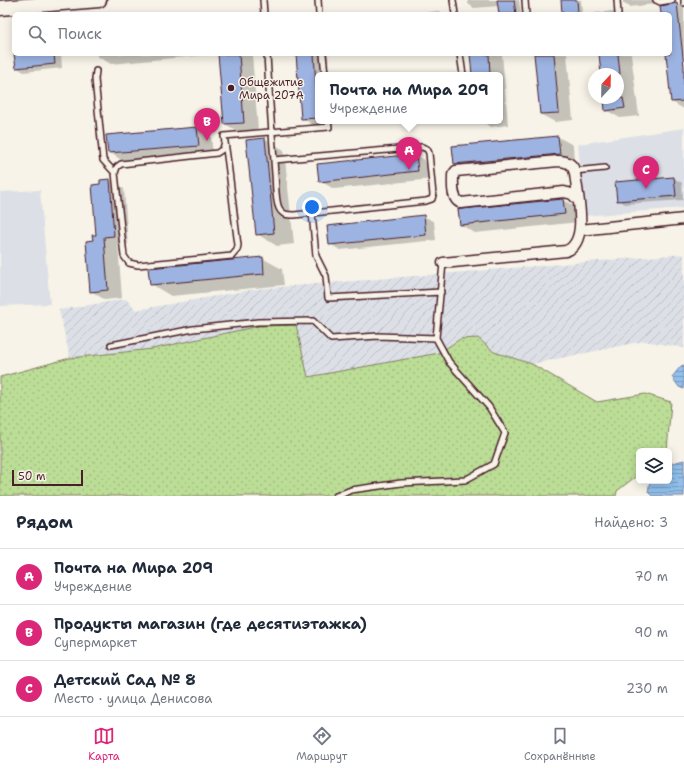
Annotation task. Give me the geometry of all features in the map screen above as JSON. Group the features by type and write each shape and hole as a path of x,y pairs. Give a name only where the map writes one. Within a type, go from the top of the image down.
{"street":[{"path":"0,8 35,8 65,2 99,0"},
{"path":"443,263 566,251 574,245 579,237 580,230 576,181 571,164 564,161 455,172 453,175 455,198 458,202 462,203 564,192 571,189 576,181"},
{"path":"564,192 572,194 578,200"},
{"path":"580,230 684,219"}],"lane":[{"path":"263,0 264,12"},
{"path":"318,0 319,12"},
{"path":"453,0 455,12"},
{"path":"525,0 526,12"},
{"path":"617,0 618,12"},
{"path":"656,0 660,2 672,0"},
{"path":"267,56 271,133 278,205 280,210 288,215 432,199 433,192 429,151 422,147 274,160"},
{"path":"323,56 324,72"},
{"path":"460,56 463,72"},
{"path":"96,71 95,79 103,160 115,173"},
{"path":"225,141 223,150 217,153 121,164 117,167 115,173 124,256 129,263 138,265 228,258 232,256 238,245 228,162 225,141 224,136 329,127 328,124"},
{"path":"217,153 222,155 228,162"},
{"path":"574,171 606,168"},
{"path":"312,213 316,256 326,276 328,298 441,292"},
{"path":"336,496 351,490 400,483 465,480 494,464 505,433 489,407 449,362 436,338 443,263"},
{"path":"111,345 193,329 258,322 313,321 331,340 378,336 436,338"}],"shaded area":[{"path":"684,128 684,208 584,216 578,144"},
{"path":"40,190 50,304 0,306 0,192"},
{"path":"684,254 684,348 644,341 532,364 494,352 478,338 460,339 439,353 308,377 296,325 152,349 70,358 59,310 126,299 136,310 256,289"}],"green space":[{"path":"296,325 308,377 439,353 460,339 478,338 494,352 532,364 597,402 645,394 671,402 667,448 636,448 636,476 617,491 616,496 0,496 0,377 70,358 152,349 259,326"}],"water":[{"path":"684,365 684,389 679,387 672,377 681,366"},
{"path":"684,460 684,496 652,496 648,492 649,484 672,484 672,463"}],"building":[{"path":"497,0 514,0 516,12 499,12"},
{"path":"561,0 577,0 578,12 562,12"},
{"path":"677,3 684,66 684,101 671,102 666,56 672,56 672,12 661,12 660,6"},
{"path":"14,56 54,56 55,64 16,68"},
{"name":"Общежитие Мира 207А","path":"218,56 239,56 244,123 224,124"},
{"path":"296,56 314,56 315,118 301,119"},
{"path":"470,56 489,56 490,72 472,72"},
{"path":"534,56 554,56 559,113 540,114"},
{"path":"599,56 618,56 619,68 600,68"},
{"path":"624,103 625,108 605,111 604,104"},
{"path":"197,127 199,146 108,153 106,135"},
{"path":"558,136 560,154 454,164 452,146"},
{"path":"265,138 274,233 256,235 246,140"},
{"path":"416,154 418,171 319,182 317,164"},
{"path":"674,177 676,196 617,201 615,182"},
{"path":"110,179 114,236 104,237 108,290 90,292 86,241 93,240 92,235 96,235 92,185 100,184 100,180"},
{"path":"563,199 565,214 460,225 458,209"},
{"path":"424,215 426,235 329,245 327,226"},
{"path":"263,257 264,274 150,285 148,268"}],"place":[{"name":"Общежитие Мира 207А","path":"231,88"},
{"name":"Продукты магазин (где десятиэтажка)","path":"207,141"},
{"name":"Почта на Мира 209","path":"409,170"},
{"name":"Детский Сад № 8","path":"646,189"}]}
